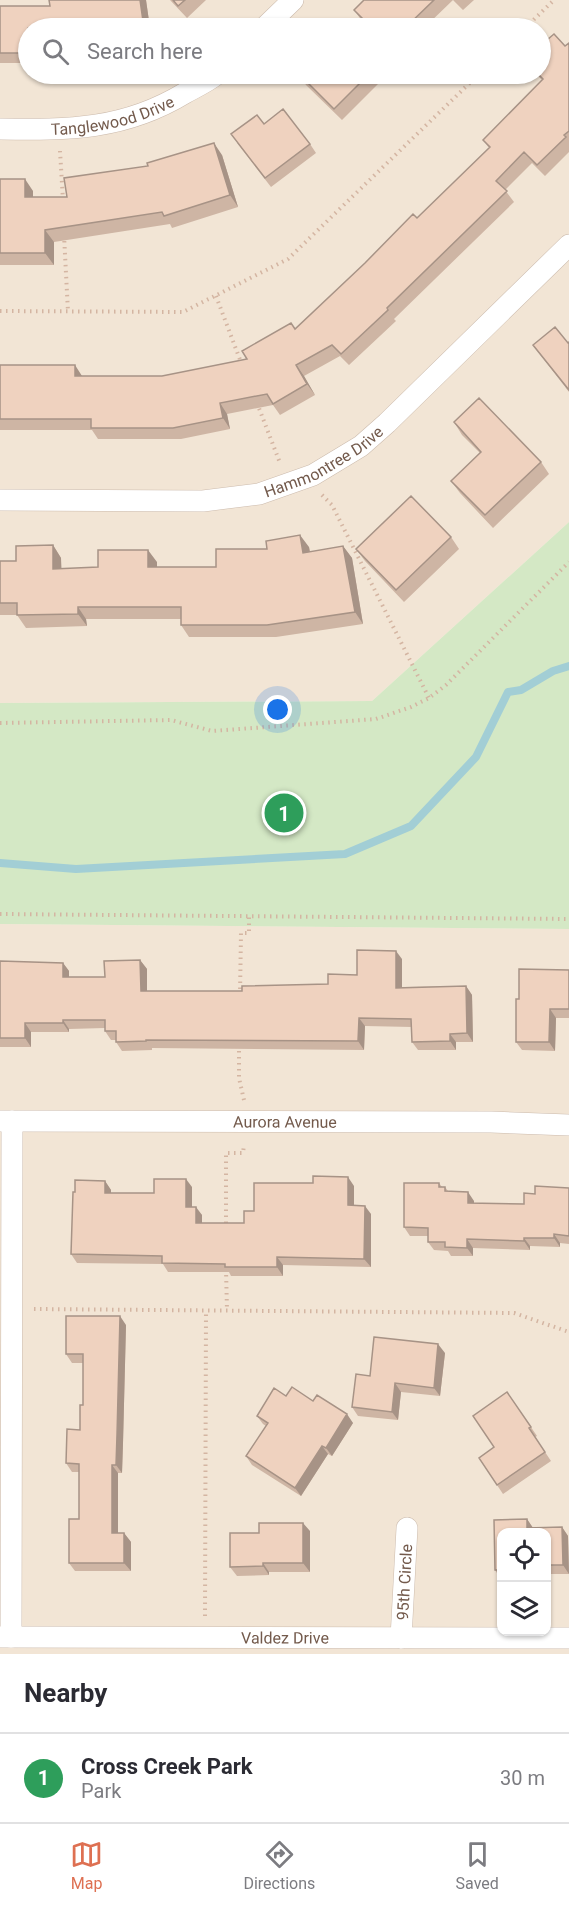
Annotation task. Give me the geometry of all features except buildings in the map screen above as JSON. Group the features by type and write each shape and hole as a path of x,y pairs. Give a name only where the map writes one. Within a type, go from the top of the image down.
{"street":[{"path":"274,18 293,0"},
{"name":"Tanglewood Drive","path":"0,129 59,130 113,123 165,105 200,84"},
{"name":"Hammontree Drive","path":"0,500 203,501 259,494 313,475 361,446 387,423 569,245"},
{"path":"5,1637 12,1309 6,1121"},
{"name":"Aurora Avenue","path":"6,1121 492,1122 569,1125"},
{"name":"95th Circle","path":"402,1638 407,1528"},
{"name":"Valdez Drive","path":"5,1637 569,1638"}],"path":[{"path":"535,18 554,0"},
{"path":"0,311 183,312 288,259 469,84"},
{"path":"59,130 63,210"},
{"path":"64,232 68,312"},
{"path":"216,296 245,373"},
{"path":"254,395 296,481 332,505 429,698"},
{"path":"0,723 171,720 212,731 376,719 411,708 446,685 569,562"},
{"path":"0,914 569,919"},
{"path":"12,1309 514,1313 569,1332"},
{"path":"205,1637 206,1310"}],"shaded area":[{"path":"0,0 569,0 569,522 372,701 0,703"},
{"path":"0,924 569,929 569,1654 0,1654"}],"green space":[{"path":"569,522 569,929 0,924 0,703 372,701"}],"waterway":[{"path":"0,863 76,869 345,854 411,826 476,757 508,692 521,690 553,671 569,666"}],"place":[{"name":"Cross Creek Park","path":"284,813"}]}
